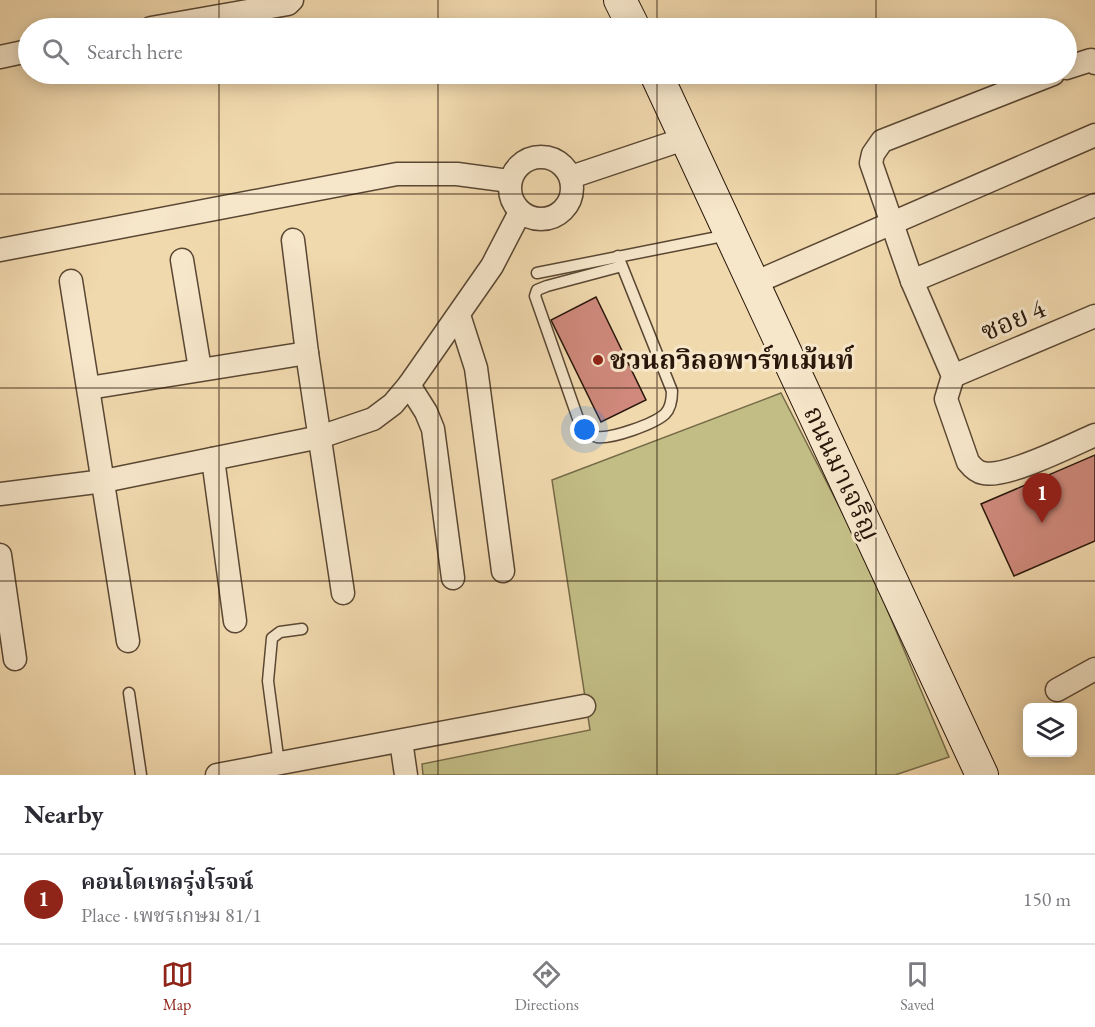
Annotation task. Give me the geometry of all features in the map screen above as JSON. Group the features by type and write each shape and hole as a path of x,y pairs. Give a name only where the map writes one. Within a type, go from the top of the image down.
{"main road":[{"path":"620,0 629,18"},
{"name":"ถนนมาเจริญ","path":"661,84 982,775"}],"street":[{"path":"208,18 288,4 292,0"},
{"path":"0,57 18,53"},
{"path":"1077,66 1093,62"},
{"path":"1027,84 882,141 873,154 872,164 912,281 953,376 946,399 968,462 984,474 1008,471 1095,435"},
{"path":"754,283 1095,135"},
{"path":"571,177 687,138"},
{"path":"539,156 559,161 571,177 573,188 571,198 559,214 539,219 520,212 513,203 510,182 520,164 529,158 539,156"},
{"path":"0,250 397,174 458,174 510,182"},
{"path":"912,281 1095,205"},
{"path":"0,494 104,481 320,437 373,419 393,404 409,385 459,315 492,266 520,212"},
{"path":"292,240 343,593"},
{"path":"182,260 200,369"},
{"path":"71,281 128,641"},
{"path":"459,315 476,368 503,571"},
{"name":"ซอย 4","path":"953,376 1095,316"},
{"path":"89,388 307,353"},
{"path":"409,385 426,412 433,429 453,578"},
{"path":"213,459 235,621"},
{"path":"0,555 15,659"},
{"path":"1057,690 1095,669"},
{"path":"218,775 584,706"},
{"path":"402,741 406,775"}],"lane":[{"path":"537,273 620,261 732,234"},
{"path":"620,261 672,391 672,402 666,413 651,423 610,437 595,437 582,427 535,296 537,290 620,261"},
{"path":"279,764 268,681 272,638 280,632 302,629"},
{"path":"129,693 141,775"}],"shaded area":[{"path":"781,393 865,557 949,757 895,775 423,775 422,764 590,730 552,480"}],"building":[{"name":"ชวนถวิลอพาร์ทเม้นท์","path":"596,297 646,400 601,422 551,320"},
{"path":"1095,455 1095,541 1014,576 981,504"}],"place":[{"name":"ชวนถวิลอพาร์ทเม้นท์","path":"598,360"},
{"name":"คอนโดเทลรุ่งโรจน์","path":"1042,523"}]}
